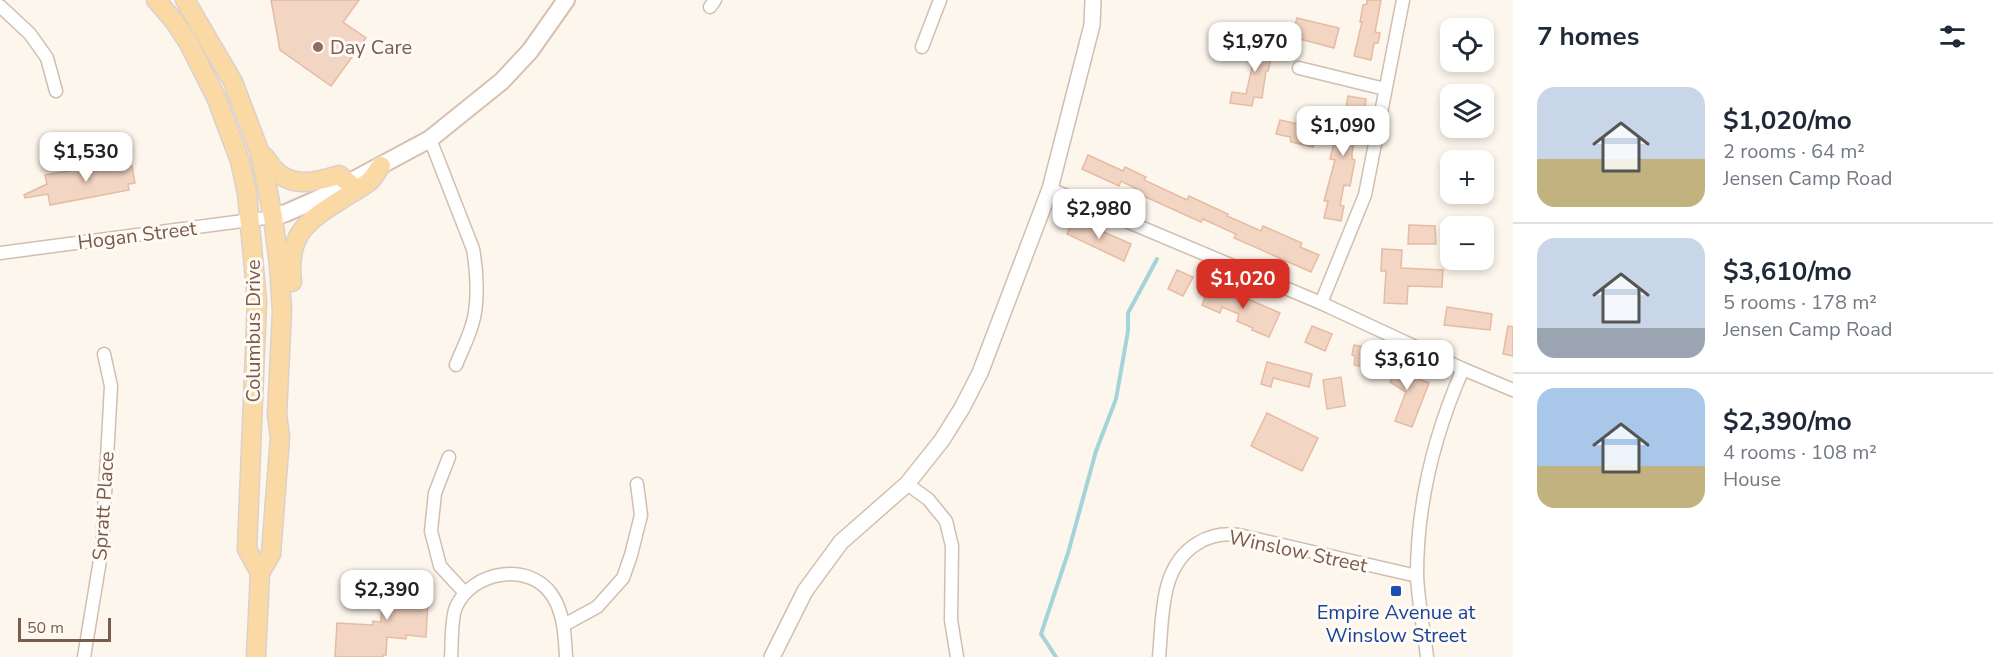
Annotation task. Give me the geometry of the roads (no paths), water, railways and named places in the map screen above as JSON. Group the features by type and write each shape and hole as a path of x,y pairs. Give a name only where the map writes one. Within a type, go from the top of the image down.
{"main road":[{"name":"Columbus Drive","path":"156,0 188,42 220,107 240,161 251,221 257,301 247,549 260,573"},
{"name":"Columbus Drive","path":"185,0 233,82 260,153 273,217 281,288 277,415 280,437 271,554 260,573 256,657"},
{"path":"273,217 349,183 430,139 502,81 530,51 566,0"},
{"path":"260,153 267,158 273,168 294,182 313,182 339,175 349,183"},
{"path":"281,344 293,327 291,259 295,241 309,222 370,181 381,166"}],"street":[{"path":"922,47 940,0"},
{"path":"772,657 805,591 841,542 907,484 942,440 980,373 1050,189 1092,25 1093,0"},
{"path":"1321,303 1365,195 1403,0"},
{"path":"0,6 30,34 47,58 56,91"},
{"path":"1299,68 1385,89"},
{"path":"430,139 469,238 475,265 477,294 473,323 456,365"},
{"path":"1050,189 1321,303 1462,369 1513,390"},
{"name":"Hogan Street","path":"0,253 273,217"},
{"name":"Spratt Place","path":"84,657 102,548 111,386 104,354"},
{"path":"1427,657 1418,576 1420,521 1424,491 1438,433 1462,369"},
{"path":"449,458 435,493 431,531 440,566 465,593"},
{"path":"564,625 597,607 622,578 631,555 641,515 637,484"},
{"path":"907,484 928,499 946,520 952,546 951,620 957,657"},
{"name":"Winslow Street","path":"1159,657 1166,592 1171,574 1188,550 1213,536 1239,535 1418,576"},
{"path":"452,657 455,608 465,593 484,579 502,574 520,574 542,585 552,595 564,625 566,657"}],"waterway":[{"path":"1056,657 1041,634 1068,553 1096,451 1116,399 1128,331 1128,313 1157,259"}],"place":[{"name":"Day Care","path":"318,47"},
{"name":"Empire Avenue at Winslow Street","path":"1396,591"}]}
